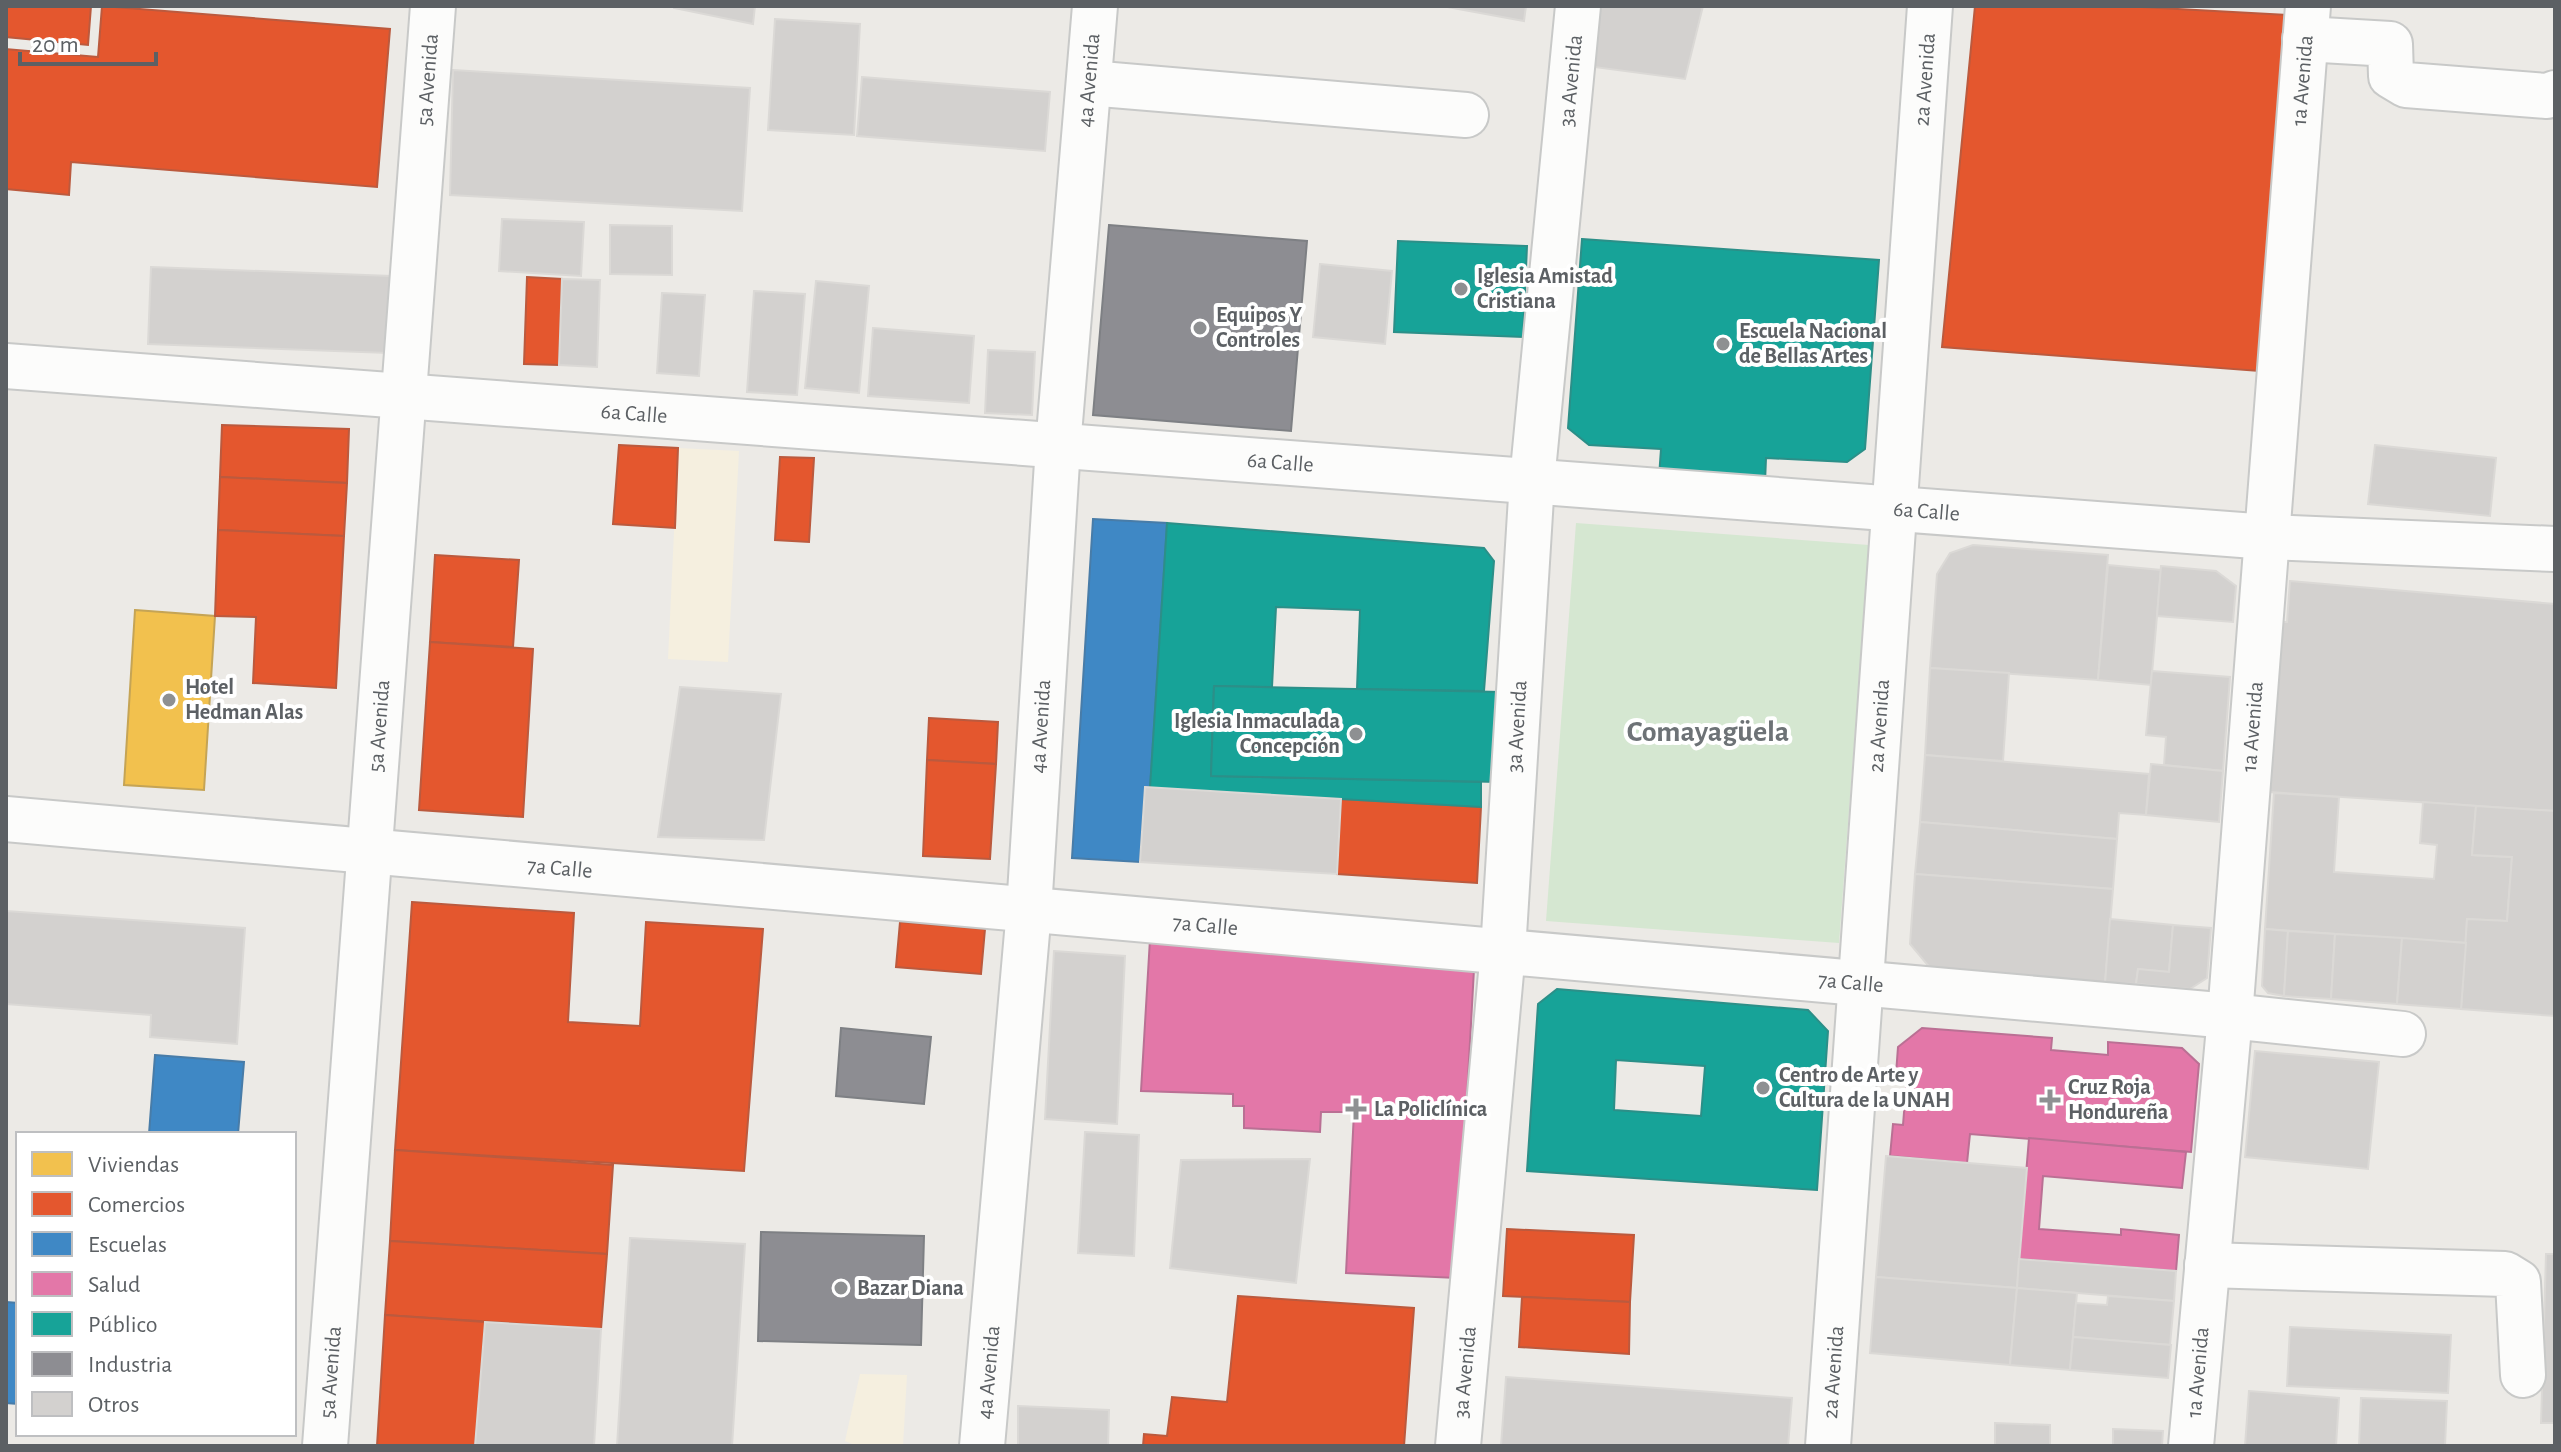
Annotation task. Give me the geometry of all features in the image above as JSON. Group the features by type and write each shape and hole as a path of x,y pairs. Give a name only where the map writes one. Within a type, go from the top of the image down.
{"street":[{"name":"5a Avenida","path":"325,1446 433,6"},
{"name":"4a Avenida","path":"982,1446 1029,910 1058,446 1095,6"},
{"name":"3a Avenida","path":"1458,1446 1503,951 1532,481 1578,6"},
{"name":"2a Avenida","path":"1828,1446 1862,983 1892,508 1930,6"},
{"path":"2306,22 2393,25 2391,76 2406,85 2547,96 2555,93"},
{"name":"1a Avenida","path":"2191,1446 2230,1016 2306,22"},
{"path":"1089,83 1466,115"},
{"name":"6a Calle","path":"6,366 2268,537 2555,549"},
{"name":"7a Calle","path":"6,819 2230,1016 2403,1034"},
{"path":"2207,1265 2505,1274 2518,1282 2523,1375"}],"shaded area":[{"path":"678,448 739,451 728,662 668,659"},
{"path":"860,1374 907,1375 903,1446 857,1446 845,1441"}],"green space":[{"path":"1576,523 1869,545 1839,943 1546,921"}],"building: Viviendas":[{"name":"Hotel Hedman Alas","path":"135,610 215,616 204,790 124,785"}],"building: Comercios":[{"path":"6,6 91,6 88,45 6,37"},
{"path":"102,6 390,29 377,187 71,162 69,195 6,189 6,49 98,57"},
{"path":"1975,6 2123,6 2290,15 2259,371 1942,347"},
{"path":"527,277 562,279 559,365 524,364"},
{"path":"222,425 349,429 347,483 220,477"},
{"path":"619,445 678,448 675,528 613,524"},
{"path":"780,457 814,458 809,542 775,540"},
{"path":"220,477 347,483 344,536 218,530"},
{"path":"218,530 344,536 336,688 253,683 256,617 215,616"},
{"path":"435,555 519,560 513,647 430,642"},
{"path":"430,642 533,649 523,817 419,810"},
{"path":"929,718 998,722 996,764 927,760"},
{"path":"927,760 996,764 990,859 923,856"},
{"path":"1341,799 1481,807 1477,883 1337,874"},
{"path":"412,902 574,913 568,1022 640,1026 646,922 763,929 744,1171 395,1150"},
{"path":"900,922 985,929 981,974 896,967"},
{"path":"395,1150 613,1165 607,1254 390,1241"},
{"path":"1507,1229 1634,1235 1630,1302 1503,1296"},
{"path":"390,1241 607,1254 601,1329 385,1315"},
{"path":"1238,1296 1414,1308 1404,1446 1143,1446 1144,1434 1167,1436 1172,1397 1227,1402"},
{"path":"1522,1297 1630,1302 1629,1354 1519,1347"},
{"path":"385,1315 485,1322 475,1446 377,1446"}],"building: Escuelas":[{"path":"1093,519 1167,523 1150,788 1145,787 1140,862 1072,858"},
{"path":"155,1055 244,1062 238,1132 149,1132"},
{"path":"6,1302 16,1303 16,1404 6,1403"}],"building: Salud":[{"name":"La Policlínica","path":"1150,939 1474,969 1457,1278 1346,1273 1354,1112 1321,1112 1320,1132 1244,1128 1244,1106 1233,1106 1233,1094 1141,1091"},
{"name":"Cruz Roja Hondureña","path":"1922,1028 2052,1038 2051,1050 2108,1055 2108,1042 2182,1048 2199,1064 2191,1152 1970,1134 1967,1163 1890,1156 1893,1124 1903,1125 1907,1075 1896,1074 1898,1047"},
{"path":"2029,1138 2186,1152 2182,1188 2043,1176 2039,1229 2121,1235 2121,1229 2179,1235 2176,1271 2019,1259"}],"building: Público":[{"name":"Escuela Nacional de Bellas Artes","path":"1582,239 1879,260 1865,449 1847,462 1766,458 1765,483 1659,477 1661,449 1589,445 1568,428"},
{"name":"Iglesia Amistad Cristiana","path":"1398,241 1527,246 1523,337 1394,332"},
{"path":"1167,523 1484,548 1494,561 1484,691 1357,689 1360,610 1276,607 1272,687 1214,686 1211,776 1481,782 1481,807 1150,788"},
{"name":"Iglesia Inmaculada Concepción","path":"1214,686 1501,692 1499,782 1211,776"},
{"name":"Centro de Arte y Cultura de la UNAH","path":"1557,989 1808,1010 1828,1031 1817,1190 1527,1171 1538,1004","holes":["1616,1060 1705,1066 1701,1116 1614,1110"]}],"building: Industria":[{"name":"Equipos Y Controles","path":"1109,225 1307,241 1291,431 1093,415"},
{"path":"841,1028 931,1037 924,1104 836,1096"},
{"name":"Bazar Diana","path":"761,1232 924,1236 921,1345 758,1341"}],"building: Otros":[{"path":"755,6 753,24 674,8"},
{"path":"1442,6 1526,6 1524,21"},
{"path":"1600,6 1703,6 1685,79 1594,67"},
{"path":"775,19 860,24 854,135 768,130"},
{"path":"453,70 750,88 742,211 450,195"},
{"path":"862,77 1050,92 1045,151 857,136"},
{"path":"502,219 584,222 581,276 499,271"},
{"path":"610,225 672,226 672,275 610,274"},
{"path":"1320,264 1392,271 1385,344 1313,337"},
{"path":"151,267 391,276 388,353 148,344"},
{"path":"562,279 600,280 597,367 559,365"},
{"path":"816,281 869,286 859,393 805,388"},
{"path":"754,291 805,294 797,395 747,392"},
{"path":"662,293 705,295 699,376 657,373"},
{"path":"873,328 974,336 969,403 868,396"},
{"path":"988,350 1035,352 1032,415 985,413"},
{"path":"2375,445 2496,458 2490,516 2368,504"},
{"path":"1973,545 2108,555 2098,680 1930,668 1937,574 1950,553"},
{"path":"2108,565 2161,570 2151,685 2098,680"},
{"path":"2161,566 2216,571 2236,586 2233,622 2157,616"},
{"path":"2290,581 2555,604 2555,811 2268,792 2281,622 2287,622"},
{"path":"1930,668 2009,673 2003,761 1925,755"},
{"path":"2152,671 2230,677 2223,771 2164,765 2166,737 2146,735"},
{"path":"680,687 781,694 764,840 658,837"},
{"path":"1925,755 2149,774 2146,815 2119,813 2117,839 1920,822"},
{"path":"2151,764 2223,771 2219,822 2146,815"},
{"path":"1145,787 1341,799 1337,874 1140,862"},
{"path":"2274,793 2339,797 2334,872 2434,879 2437,845 2420,843 2423,802 2476,806 2472,855 2512,857 2507,921 2467,919 2466,943 2265,929"},
{"path":"2476,806 2555,811 2555,1016 2461,1009 2467,919 2507,921 2512,857 2472,855"},
{"path":"1920,822 2117,839 2113,889 1915,874"},
{"path":"1915,874 2113,889 2105,983 1931,969 1910,944"},
{"path":"6,911 245,928 237,1044 150,1037 151,1015 6,1004"},
{"path":"2110,919 2173,925 2169,972 2138,969 2136,984 2105,983"},
{"path":"2173,925 2211,928 2207,978 2190,989 2136,984 2138,969 2169,972"},
{"path":"2265,929 2288,931 2284,996 2268,993 2262,986"},
{"path":"2288,931 2335,934 2331,999 2284,996"},
{"path":"2335,934 2402,938 2397,1004 2331,999"},
{"path":"2402,938 2466,943 2461,1009 2397,1004"},
{"path":"1054,951 1125,956 1117,1124 1045,1119"},
{"path":"2255,1051 2379,1062 2368,1169 2245,1157"},
{"path":"1085,1132 1139,1135 1134,1256 1078,1253"},
{"path":"1886,1156 2027,1168 2017,1288 1876,1277"},
{"path":"1310,1159 1296,1283 1170,1268 1181,1160"},
{"path":"630,1238 745,1244 732,1446 617,1446"},
{"path":"2546,1254 2555,1254 2555,1423 2541,1423"},
{"path":"2019,1259 2176,1271 2174,1301 2017,1288"},
{"path":"1876,1277 2017,1288 2010,1365 1870,1353"},
{"path":"2017,1288 2077,1293 2070,1370 2010,1365"},
{"path":"2108,1296 2174,1301 2170,1345 2073,1337 2076,1303 2107,1305"},
{"path":"485,1322 601,1329 594,1446 475,1446"},
{"path":"2290,1327 2451,1335 2448,1393 2287,1386"},
{"path":"2073,1337 2171,1345 2168,1378 2070,1370"},
{"path":"1506,1377 1792,1398 1788,1446 1501,1446"},
{"path":"2249,1391 2339,1398 2336,1446 2245,1446"},
{"path":"2361,1398 2447,1401 2445,1446 2359,1446"},
{"path":"1018,1406 1109,1410 1108,1446 1018,1446"},
{"path":"1995,1423 2050,1425 2050,1446 1995,1446"},
{"path":"2113,1429 2163,1431 2162,1446 2113,1446"}],"place":[{"name":"Iglesia Amistad Cristiana","path":"1461,289"},
{"name":"Equipos Y Controles","path":"1200,328"},
{"name":"Escuela Nacional de Bellas Artes","path":"1723,344"},
{"name":"Hotel Hedman Alas","path":"169,700"},
{"name":"Iglesia Inmaculada Concepción","path":"1356,734"},
{"name":"Centro de Arte y Cultura de la UNAH","path":"1763,1088"},
{"name":"Cruz Roja Hondureña","path":"2050,1100"},
{"name":"La Policlínica","path":"1356,1109"},
{"name":"Bazar Diana","path":"841,1288"}],"district":[{"name":"Comayagüela","path":"1708,732"}]}
